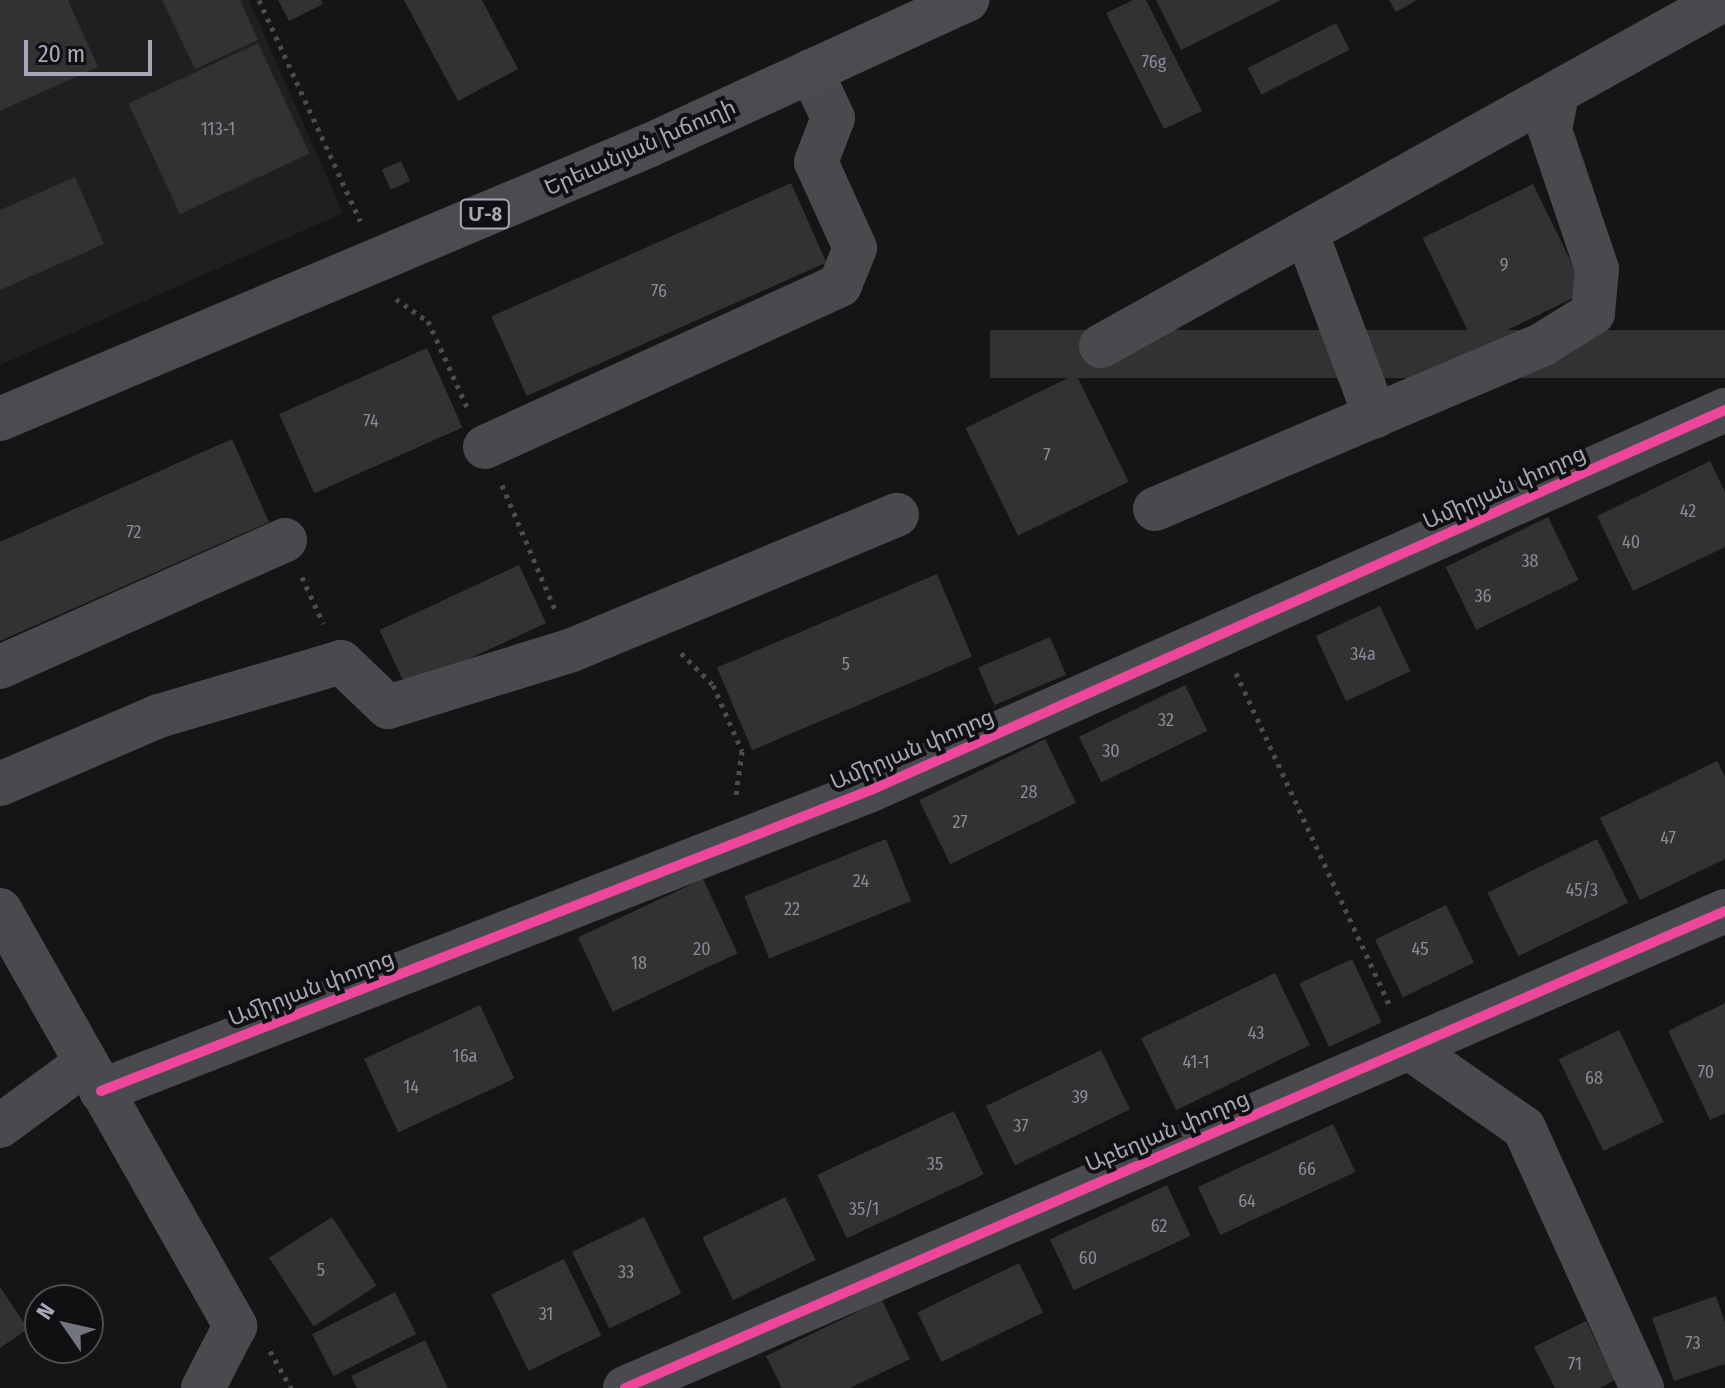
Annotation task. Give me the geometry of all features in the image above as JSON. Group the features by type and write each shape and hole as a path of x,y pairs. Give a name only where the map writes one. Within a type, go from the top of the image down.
{"highway":[{"name":"Երեւանյան խճուղի","path":"0,419 378,259 967,0"}],"street":[{"path":"1101,346 1723,0"},
{"path":"485,447 840,285 855,248 816,162 833,118 811,71"},
{"path":"1155,509 1543,344 1593,313 1597,269 1550,130 1557,93"},
{"path":"1306,232 1375,416"},
{"name":"Ամիրյան փողոց","path":"0,1126 92,1078 871,790 1725,410"},
{"path":"0,784 159,716 341,662 388,707 572,650 897,515"},
{"path":"0,667 292,554"},
{"path":"0,910 92,1078 235,1326 203,1388"},
{"name":"Աբեղյան փողոց","path":"625,1388 1725,911"},
{"path":"1409,1048 1524,1128 1642,1388"}],"path":[{"path":"259,0 399,306 428,321 550,599"},
{"path":"292,554 328,633"},
{"path":"1219,636 1409,1048"},
{"path":"713,685 742,751 735,800"}],"shaded area":[{"path":"0,0 249,0 343,213 0,365"}],"building":[{"path":"0,0 68,0 98,67 0,111"},
{"path":"162,0 240,0 258,40 195,69"},
{"path":"278,0 321,0 323,4 289,21"},
{"path":"404,0 482,0 518,69 458,101"},
{"path":"1133,0 1146,0 1202,111 1164,129 1106,13"},
{"path":"1156,0 1281,0 1181,50"},
{"path":"1389,0 1417,0 1396,12"},
{"path":"1336,23 1350,50 1261,95 1248,68"},
{"path":"258,43 310,154 180,214 128,103"},
{"path":"401,161 410,181 391,190 382,170"},
{"path":"75,177 104,244 0,290 0,210"},
{"path":"791,183 826,262 527,396 491,316"},
{"path":"1533,184 1586,292 1475,346 1422,238"},
{"path":"990,330 1725,330 1725,378 990,378"},
{"path":"427,348 462,427 314,493 279,414"},
{"path":"1076,374 1129,482 1018,536 965,428"},
{"path":"232,439 269,522 0,641 0,542"},
{"path":"1710,461 1725,492 1725,547 1633,591 1597,516"},
{"path":"1548,517 1579,580 1476,630 1446,567"},
{"path":"519,565 546,623 406,688 379,630"},
{"path":"937,574 972,657 752,750 717,667"},
{"path":"1380,606 1410,671 1346,701 1316,636"},
{"path":"1050,637 1066,675 994,705 978,667"},
{"path":"1185,685 1207,731 1101,783 1079,737"},
{"path":"1045,739 1076,803 950,864 919,800"},
{"path":"1717,761 1725,777 1725,859 1640,900 1600,818"},
{"path":"886,839 911,901 769,958 744,896"},
{"path":"1597,839 1628,903 1518,956 1487,892"},
{"path":"703,879 738,953 613,1012 578,937"},
{"path":"1446,905 1474,963 1403,997 1375,940"},
{"path":"1352,959 1382,1022 1329,1047 1299,984"},
{"path":"1275,973 1310,1045 1176,1110 1141,1038"},
{"path":"1725,1003 1725,1113 1710,1120 1668,1031"},
{"path":"480,1005 514,1078 398,1133 364,1059"},
{"path":"1619,1030 1664,1122 1603,1151 1559,1059"},
{"path":"1101,1050 1130,1109 1015,1165 986,1106"},
{"path":"954,1111 984,1174 847,1238 817,1175"},
{"path":"1333,1124 1355,1172 1220,1235 1198,1187"},
{"path":"1167,1185 1191,1236 1074,1290 1050,1240"},
{"path":"785,1197 816,1260 733,1300 702,1237"},
{"path":"332,1217 377,1286 314,1327 269,1258"},
{"path":"644,1217 681,1293 609,1328 572,1252"},
{"path":"564,1259 601,1335 528,1371 491,1295"},
{"path":"1019,1263 1043,1312 942,1362 917,1313"},
{"path":"0,1287 24,1323 24,1332 0,1348"},
{"path":"395,1292 416,1334 333,1376 312,1334"},
{"path":"1716,1296 1725,1323 1725,1364 1674,1381 1652,1318"},
{"path":"882,1300 910,1359 850,1388 782,1388 766,1356"},
{"path":"1586,1321 1615,1380 1600,1388 1555,1388 1534,1347"},
{"path":"425,1340 448,1388 357,1388 351,1376"}],"cycle path":[{"path":"101,1091 871,790 1725,410"},
{"path":"625,1388 1725,911"}]}
